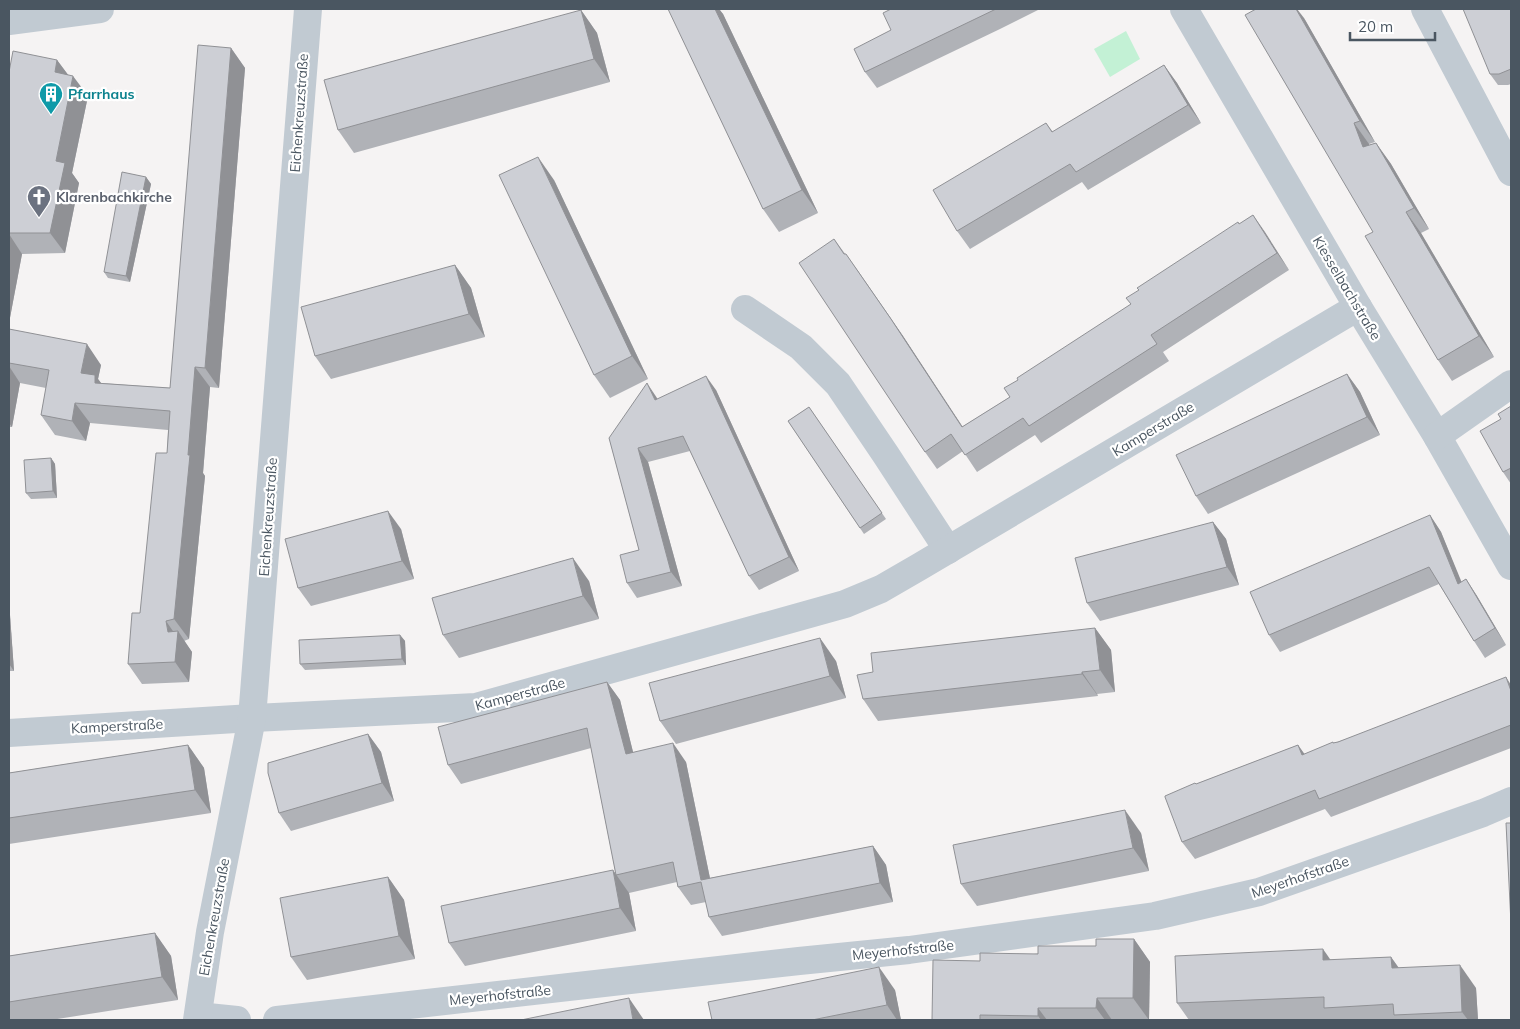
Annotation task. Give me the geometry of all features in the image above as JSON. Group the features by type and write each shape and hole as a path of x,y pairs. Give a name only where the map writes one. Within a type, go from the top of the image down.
{"street":[{"path":"9,21 100,9"},
{"name":"Eichenkreuzstraße","path":"197,1018 210,932 252,718 308,9"},
{"name":"Kiesselbachstraße","path":"1184,9 1358,307 1437,436 1511,566"},
{"path":"1425,9 1511,172"},
{"name":"Kamperstraße","path":"9,733 476,707 845,604 881,589 1077,475 1358,307"},
{"path":"745,310 801,347 838,384 948,550"},
{"path":"1437,436 1511,384"},
{"name":"Meyerhofstraße","path":"277,1020 909,950 1155,916 1258,892 1511,801"},
{"path":"197,1018 237,1020"}],"green space":[{"path":"1126,31 1140,59 1110,77 1094,49"}],"building":[{"path":"668,9 715,9 802,190 763,209"},
{"path":"891,9 996,9 865,72 854,49 891,30 883,13"},
{"path":"1256,9 1296,9 1360,121 1354,123 1363,147 1376,143 1414,208 1406,212 1479,336 1438,360 1365,236 1373,232 1245,15"},
{"path":"1463,9 1511,9 1511,69 1499,74 1490,74"},
{"path":"581,10 594,59 338,130 324,80"},
{"path":"198,45 231,48 205,368 195,367 188,455 190,455 174,619 166,621 168,632 178,631 175,662 128,664 132,613 140,613 156,453 167,453 170,411 75,403 72,421 41,415 49,370 9,363 9,329 87,344 81,373 95,375 95,383 170,388"},
{"path":"13,51 57,60 55,72 73,76 56,161 65,163 50,233 9,233 9,72"},
{"path":"1164,65 1188,105 1076,172 1070,164 957,231 933,190 1046,123 1052,132"},
{"path":"538,157 632,356 594,375 499,175"},
{"path":"122,172 146,177 126,276 104,272"},
{"path":"1253,215 1277,253 1151,335 1157,344 1029,426 1023,418 965,455 951,434 925,452 799,263 834,239 891,319 962,427 1010,397 1004,388 1018,380 1017,378 1131,304 1126,298 1139,290 1137,288 1238,222 1239,224"},
{"path":"455,265 469,314 315,356 301,307"},
{"path":"1347,374 1367,417 1196,496 1176,455"},
{"path":"706,376 789,557 749,576 683,436 638,448 671,572 627,583 620,555 639,550 609,438 647,383 655,400"},
{"path":"1511,406 1511,468 1503,472 1480,431 1501,419 1498,414"},
{"path":"809,407 882,513 860,528 788,421"},
{"path":"51,458 53,491 26,493 24,460"},
{"path":"388,511 402,561 298,588 285,539"},
{"path":"1430,515 1458,584 1466,579 1495,628 1474,641 1429,567 1269,635 1250,592"},
{"path":"1213,522 1227,567 1087,603 1075,558"},
{"path":"573,558 583,596 443,635 432,598"},
{"path":"1095,628 1100,670 1082,672 1082,674 863,699 857,675 873,672 871,653"},
{"path":"400,635 402,659 300,664 299,640"},
{"path":"820,638 830,676 660,721 649,683"},
{"path":"1506,677 1511,691 1511,725 1319,799 1315,790 1182,842 1165,796 1298,745 1302,755"},
{"path":"607,682 626,754 673,743 701,880 873,846 880,883 709,917 701,882 678,887 673,862 616,875 587,728 448,765 438,727"},
{"path":"368,734 382,783 279,813 268,773 268,763"},
{"path":"188,745 195,790 9,818 9,773"},
{"path":"1125,810 1133,848 961,884 953,845"},
{"path":"1506,823 1511,823 1511,924"},
{"path":"613,870 620,908 449,943 441,906"},
{"path":"388,877 399,936 291,957 280,898"},
{"path":"155,933 162,977 9,1002 9,956"},
{"path":"1096,939 1134,939 1133,998 1097,998 1096,1008 1038,1008 1038,1016 980,1015 980,1020 932,1020 933,960 980,961 980,953 1038,954 1038,946 1096,946"},
{"path":"1323,949 1323,960 1391,957 1392,968 1460,965 1462,1012 1394,1015 1393,1004 1324,1008 1324,997 1177,1003 1175,956"},
{"path":"879,967 887,1005 812,1020 712,1020 708,1002"},
{"path":"629,998 633,1020 521,1020"}],"place":[{"name":"Pfarrhaus","path":"51,115"},
{"name":"Klarenbachkirche","path":"39,218"}]}
